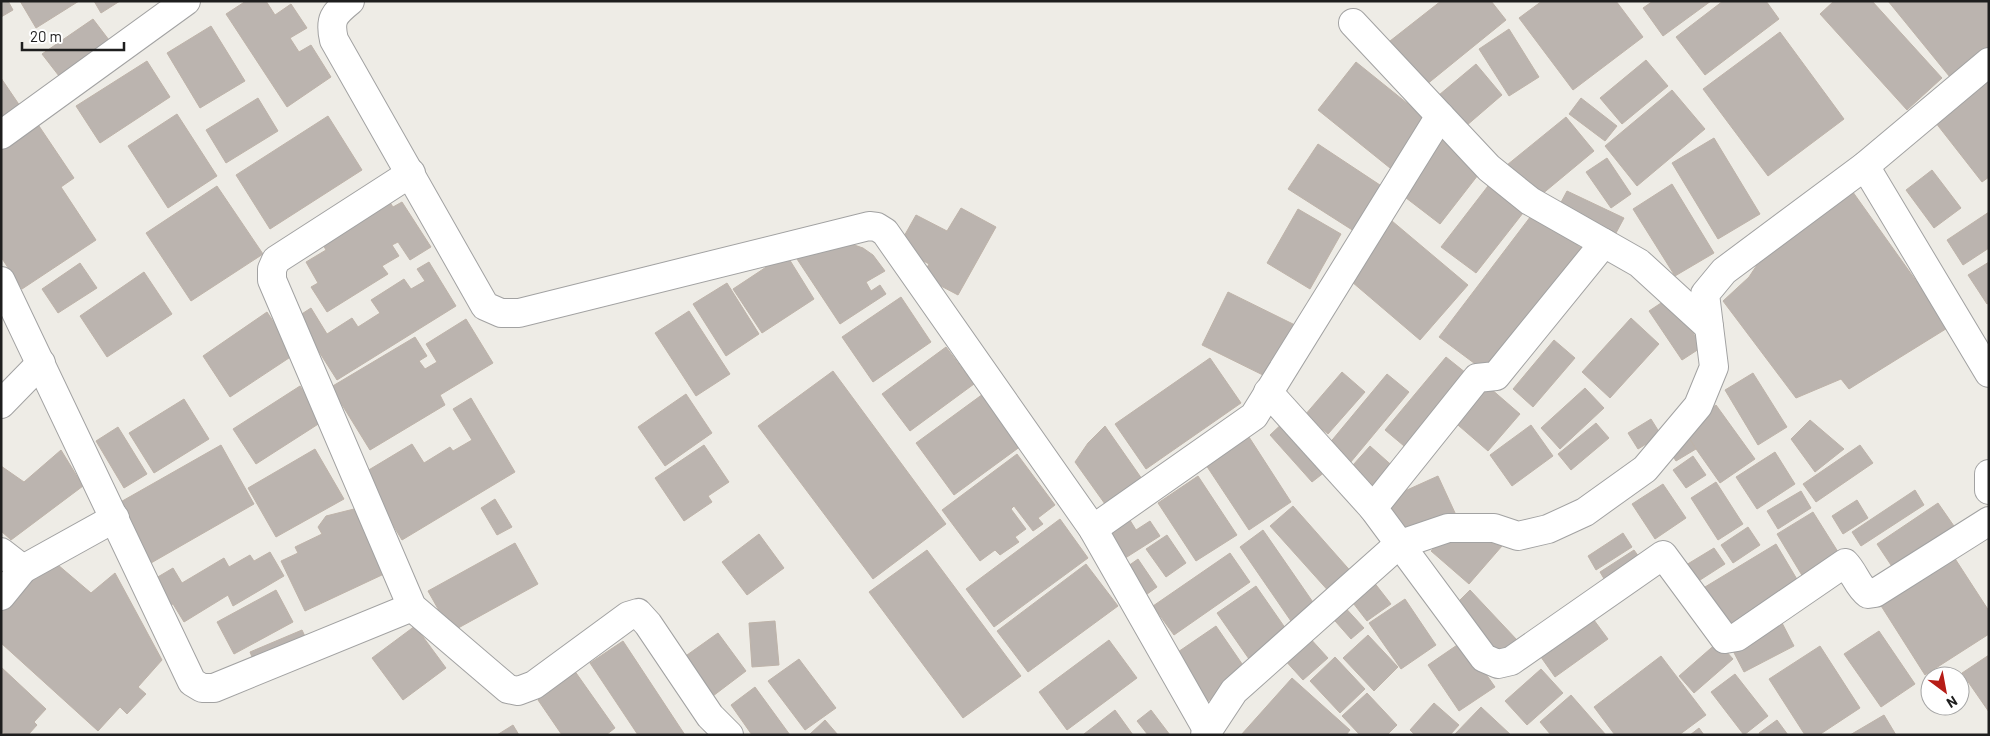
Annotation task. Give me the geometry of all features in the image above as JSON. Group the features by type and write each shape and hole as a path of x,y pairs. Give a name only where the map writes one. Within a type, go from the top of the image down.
{"street":[{"path":"1,136 186,1"},
{"path":"350,1 336,13 331,26 334,40 486,306 501,314 519,313 869,226 878,226 885,232 1093,529 1206,733 1234,691 1398,545 1448,528 1494,528 1518,536 1548,529 1593,506 1645,469 1698,406 1714,367 1705,294 1724,271 1865,166 1989,62"},
{"path":"1353,24 1490,168 1530,201 1639,263 1709,327"},
{"path":"1093,529 1254,416 1440,116"},
{"path":"1865,166 1989,373"},
{"path":"411,173 276,260 272,269 272,280 412,607 508,689 518,691 534,685 628,616 638,613 648,624 710,716 729,735"},
{"path":"1373,508 1477,378 1496,376 1604,243"},
{"path":"1,281 192,682 202,688 214,688 412,607"},
{"path":"1,404 41,363"},
{"path":"1268,392 1373,508 1398,545 1484,658 1498,664 1511,661 1663,555 1725,639 1737,637 1845,563 1853,571 1864,591 1868,594 1875,593 1989,520"},
{"path":"1989,474 1989,490"},
{"path":"1,596 23,569 114,518"},
{"path":"1,552 23,569"}],"building":[{"path":"1,1 8,1 13,10 1,17"},
{"path":"20,1 79,1 36,28"},
{"path":"94,1 120,1 101,13"},
{"path":"246,1 266,1 275,15 291,4 307,28 290,38 299,52 311,45 331,77 287,107 226,14"},
{"path":"1441,1 1491,1 1506,20 1426,85 1390,41"},
{"path":"1542,1 1616,1 1643,37 1573,90 1519,18"},
{"path":"1653,1 1711,1 1663,36 1643,8"},
{"path":"1723,1 1766,1 1779,19 1705,75 1676,37"},
{"path":"1834,1 1872,1 1942,78 1907,110 1820,14"},
{"path":"1888,1 1989,1 1989,54 1954,82"},
{"path":"93,19 109,40 59,76 42,54"},
{"path":"211,26 245,81 200,108 167,53"},
{"path":"1509,29 1539,77 1509,96 1479,49"},
{"path":"1780,32 1844,119 1768,176 1703,89"},
{"path":"1646,60 1668,86 1622,124 1600,98"},
{"path":"147,61 170,97 100,143 76,106"},
{"path":"1356,62 1428,120 1390,168 1318,110"},
{"path":"1476,64 1502,95 1466,126 1439,95"},
{"path":"1989,73 1989,177 1982,182 1932,118"},
{"path":"1,78 20,106 1,118"},
{"path":"1672,90 1705,129 1637,186 1605,146"},
{"path":"258,98 278,131 226,163 206,130"},
{"path":"1581,98 1617,126 1605,141 1569,114"},
{"path":"177,114 217,176 168,208 128,146"},
{"path":"328,116 362,170 270,229 236,175"},
{"path":"1566,117 1594,151 1535,200 1507,165"},
{"path":"39,126 74,178 61,187 96,240 22,289 1,257 1,150"},
{"path":"1442,133 1485,166 1440,224 1397,191"},
{"path":"1714,138 1760,214 1718,239 1672,163"},
{"path":"1318,144 1386,189 1357,233 1288,189"},
{"path":"1607,158 1631,194 1611,208 1586,172"},
{"path":"1932,170 1961,208 1934,228 1906,190"},
{"path":"1672,184 1714,253 1675,276 1633,209"},
{"path":"217,186 263,254 191,301 146,233"},
{"path":"1488,186 1523,213 1476,273 1441,247"},
{"path":"1850,188 1949,327 1849,389 1841,379 1796,398 1723,301 1749,277 1768,248"},
{"path":"1567,191 1624,218 1616,233 1559,206"},
{"path":"389,201 393,207 402,202 431,247 410,260 398,242 392,245 399,256 382,266 388,274 327,312 311,287 318,283 306,262 326,250 322,243"},
{"path":"961,208 996,227 958,295 922,276 929,264 898,247 916,215 947,231"},
{"path":"1298,209 1341,234 1310,289 1267,263"},
{"path":"1534,212 1581,248 1486,372 1439,337"},
{"path":"1989,212 1989,248 1963,265 1947,240"},
{"path":"1392,221 1468,285 1420,340 1345,276"},
{"path":"834,238 863,248 873,255 885,271 866,282 871,291 880,285 886,294 840,324 797,259"},
{"path":"786,254 814,299 762,333 733,289"},
{"path":"429,262 456,306 337,380 297,317 311,308 327,334 352,318 358,327 380,313 371,300 404,279 411,289 425,281 417,269"},
{"path":"1989,262 1989,303 1987,304 1968,275"},
{"path":"80,263 97,288 58,313 42,289"},
{"path":"144,272 172,314 107,357 80,316"},
{"path":"727,283 759,334 726,356 693,304"},
{"path":"1228,292 1299,327 1273,380 1202,345"},
{"path":"901,297 931,342 873,382 842,337"},
{"path":"1670,297 1702,347 1682,360 1649,311"},
{"path":"689,311 730,374 696,396 655,333"},
{"path":"267,312 295,354 230,397 203,356"},
{"path":"1631,318 1659,344 1610,398 1582,372"},
{"path":"466,319 493,363 440,395 445,405 370,450 331,387 415,337 427,356 419,361 425,369 437,362 426,344"},
{"path":"1554,340 1575,358 1533,407 1513,389"},
{"path":"946,347 974,384 910,431 882,394"},
{"path":"1446,357 1471,377 1410,451 1385,430"},
{"path":"1210,358 1241,403 1146,469 1115,424"},
{"path":"833,371 946,524 873,579 758,426"},
{"path":"1342,372 1365,392 1328,434 1305,415"},
{"path":"1753,373 1787,427 1758,445 1725,390"},
{"path":"1387,374 1409,392 1350,463 1328,445"},
{"path":"1483,382 1520,414 1488,451 1451,419"},
{"path":"300,386 323,421 256,464 233,429"},
{"path":"1585,388 1604,408 1560,449 1541,428"},
{"path":"686,394 712,433 665,466 638,427"},
{"path":"983,394 1021,446 954,495 916,443"},
{"path":"471,398 515,472 402,540 362,474 412,444 424,463 450,447 453,451 472,440 453,409"},
{"path":"184,399 209,439 154,473 129,433"},
{"path":"1716,405 1755,459 1720,483 1682,429"},
{"path":"1287,419 1330,468 1312,482 1270,435"},
{"path":"1651,419 1661,435 1638,449 1628,433"},
{"path":"1810,420 1844,449 1815,472 1791,439"},
{"path":"1596,423 1609,438 1571,470 1558,454"},
{"path":"1531,425 1553,456 1512,486 1490,455"},
{"path":"1105,426 1142,479 1105,504 1075,462 1088,443"},
{"path":"118,427 147,474 124,488 96,441"},
{"path":"1686,433 1696,449 1676,461 1666,446"},
{"path":"1249,437 1291,502 1249,530 1206,465"},
{"path":"221,445 254,504 151,563 117,504"},
{"path":"704,445 729,482 708,496 712,502 684,521 655,478"},
{"path":"1860,445 1873,463 1816,502 1803,484"},
{"path":"1370,446 1397,470 1372,498 1345,474"},
{"path":"315,449 344,499 276,537 248,488"},
{"path":"61,450 83,486 11,540 1,531 1,466 24,482"},
{"path":"1775,452 1795,484 1757,509 1736,477"},
{"path":"1017,454 1055,505 1038,518 1043,524 1033,531 1014,506 1011,509 1026,529 1015,537 1019,542 1000,555 995,550 980,561 942,510"},
{"path":"1693,456 1706,475 1686,488 1673,470"},
{"path":"1198,476 1237,535 1196,561 1158,503"},
{"path":"1438,476 1456,515 1406,539 1387,499"},
{"path":"1716,482 1743,524 1718,540 1691,498"},
{"path":"1663,484 1686,518 1655,539 1632,504"},
{"path":"1915,490 1924,505 1861,546 1852,532"},
{"path":"1801,491 1811,508 1778,529 1767,511"},
{"path":"495,499 512,527 497,535 481,508"},
{"path":"1857,500 1868,518 1843,534 1832,516"},
{"path":"1938,503 1956,529 1895,571 1877,544"},
{"path":"1293,506 1354,575 1332,595 1270,526"},
{"path":"354,509 384,574 305,611 281,561 298,553 295,547 322,534 318,527 326,516"},
{"path":"1813,512 1840,555 1803,577 1777,534"},
{"path":"1128,517 1136,530 1150,521 1160,536 1119,562 1102,534"},
{"path":"1060,519 1088,558 994,627 966,589"},
{"path":"1748,527 1760,545 1733,563 1721,545"},
{"path":"1263,530 1317,608 1293,624 1240,547"},
{"path":"1453,531 1502,546 1469,584 1431,551"},
{"path":"1623,533 1632,547 1596,570 1588,556"},
{"path":"759,534 784,568 747,595 722,562"},
{"path":"1167,535 1186,563 1166,577 1146,549"},
{"path":"515,543 538,584 451,632 428,591"},
{"path":"1776,544 1801,586 1725,632 1700,590"},
{"path":"1714,548 1725,564 1697,582 1686,565"},
{"path":"927,550 1021,676 963,718 869,592"},
{"path":"1634,550 1644,564 1609,587 1600,572"},
{"path":"270,552 284,576 233,606 228,595 184,622 173,604 166,607 151,581 173,568 182,583 224,558 229,567 250,555 254,561"},
{"path":"1230,553 1250,582 1174,635 1153,606"},
{"path":"1952,554 1989,611 1989,634 1939,666 1920,667 1878,601"},
{"path":"51,559 91,593 115,573 162,660 138,687 146,694 127,714 120,707 98,731 1,643 1,613"},
{"path":"1138,559 1157,587 1143,597 1124,569"},
{"path":"1086,564 1118,606 1028,672 997,631"},
{"path":"1373,581 1391,604 1367,621 1350,599"},
{"path":"1256,586 1288,632 1249,659 1217,613"},
{"path":"276,590 293,622 234,654 217,622"},
{"path":"1470,590 1517,640 1500,657 1453,607"},
{"path":"1405,599 1436,645 1401,669 1369,623"},
{"path":"1340,602 1364,628 1351,639 1328,613"},
{"path":"1588,612 1608,639 1555,677 1536,650"},
{"path":"775,621 779,665 752,667 749,623"},
{"path":"1781,621 1794,646 1744,672 1731,647"},
{"path":"415,626 446,668 403,700 372,658"},
{"path":"1216,626 1249,674 1208,701 1175,654"},
{"path":"302,630 309,645 256,667 250,652"},
{"path":"1879,631 1915,684 1881,707 1844,654"},
{"path":"718,633 746,671 709,699 680,660"},
{"path":"1368,635 1398,667 1374,691 1343,658"},
{"path":"1308,636 1328,658 1303,680 1283,658"},
{"path":"1109,640 1137,678 1067,730 1039,692"},
{"path":"623,641 685,735 638,735 590,663"},
{"path":"1463,641 1495,687 1459,711 1428,665"},
{"path":"1718,642 1733,659 1694,693 1679,676"},
{"path":"1820,646 1860,708 1819,735 1805,735 1769,679"},
{"path":"1989,655 1989,712 1970,685 1970,668"},
{"path":"1661,656 1706,715 1679,735 1615,735 1594,707"},
{"path":"1335,657 1365,689 1340,713 1310,681"},
{"path":"799,659 836,708 805,730 768,681"},
{"path":"1,667 46,709 34,722 37,725 28,735 6,735 1,731"},
{"path":"1541,669 1563,693 1527,725 1505,701"},
{"path":"574,670 615,728 606,735 562,735 538,700"},
{"path":"1735,674 1768,716 1744,735 1711,692"},
{"path":"1292,678 1350,730 1346,735 1241,735"},
{"path":"755,687 790,735 752,735 731,705"},
{"path":"1367,693 1397,725 1387,735 1360,735 1342,716"},
{"path":"1571,695 1606,735 1551,735 1540,722"},
{"path":"1434,703 1459,725 1450,735 1415,735 1410,730"},
{"path":"1481,707 1511,735 1454,735"},
{"path":"1115,710 1133,735 1084,734"},
{"path":"1151,710 1170,735 1148,735 1137,721"},
{"path":"1884,715 1896,735 1850,735"},
{"path":"825,720 838,735 809,735"},
{"path":"1777,720 1788,735 1760,735 1759,733"},
{"path":"513,725 519,735 497,735"},
{"path":"1699,728 1704,735 1690,735"}]}
